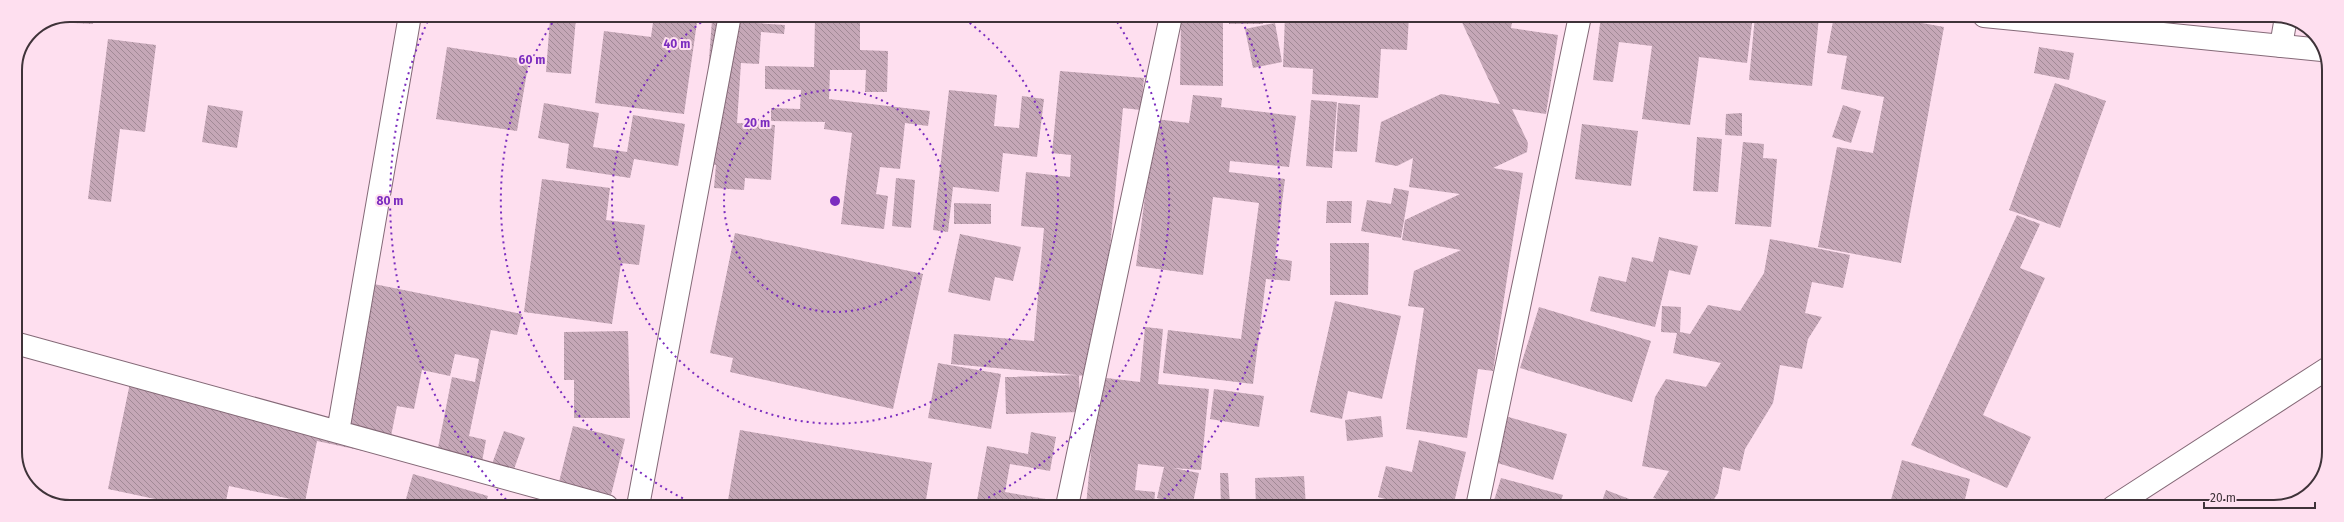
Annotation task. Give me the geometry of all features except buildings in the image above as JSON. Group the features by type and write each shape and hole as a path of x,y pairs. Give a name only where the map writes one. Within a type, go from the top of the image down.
{"street":[{"path":"338,432 409,22"},
{"path":"639,500 729,22"},
{"path":"1068,500 1171,22"},
{"path":"1478,500 1579,22"},
{"path":"2063,22 2317,50"},
{"path":"2281,46 2285,23"},
{"path":"22,345 585,500"},
{"path":"2124,500 2322,372"}]}
